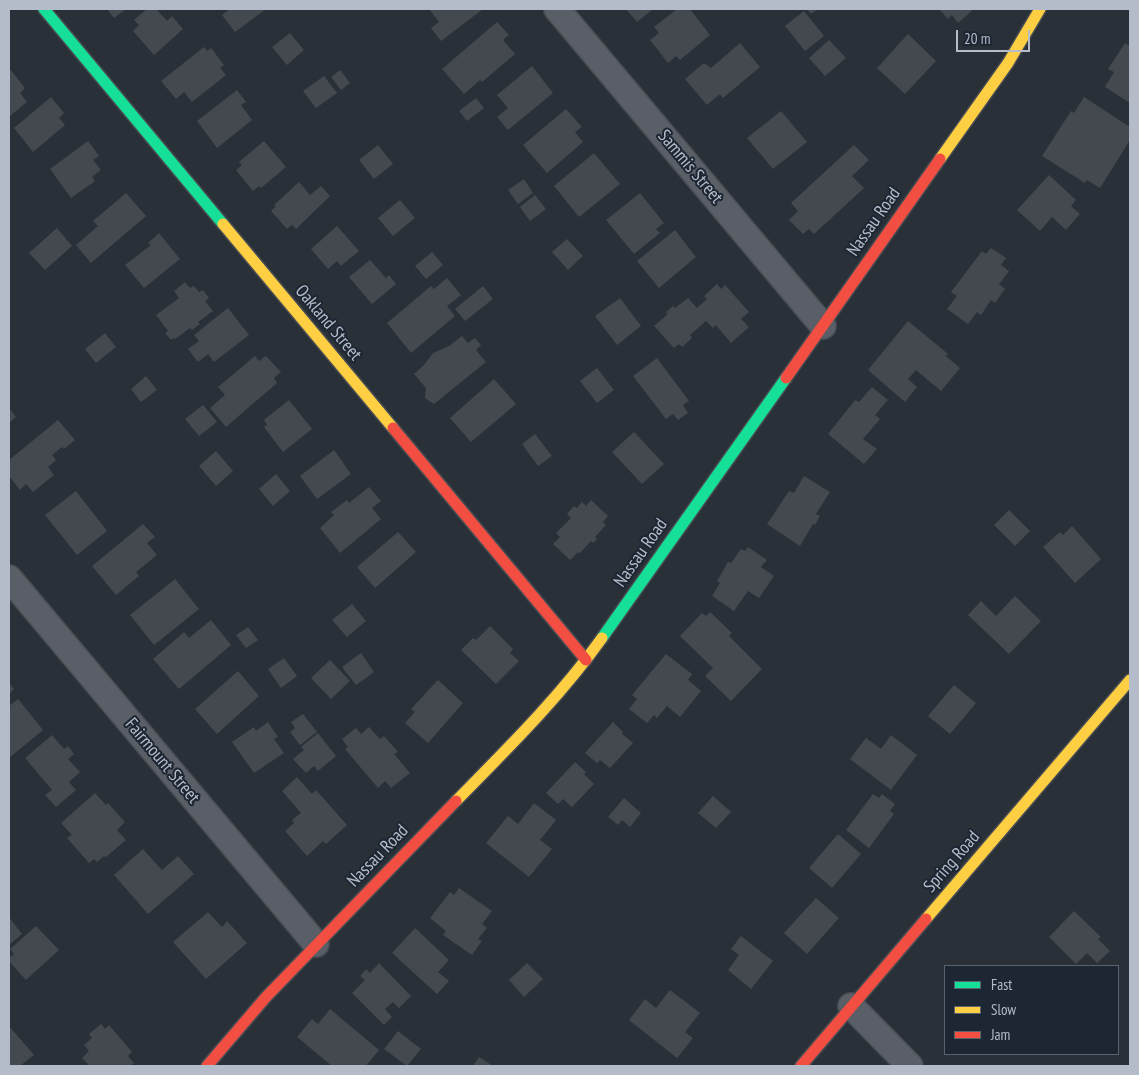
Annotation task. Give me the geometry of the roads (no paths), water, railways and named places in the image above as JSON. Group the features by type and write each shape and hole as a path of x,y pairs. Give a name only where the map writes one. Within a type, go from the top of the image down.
{"street":[{"name":"Oakland Street","path":"44,9 586,660"},
{"name":"Sammis Street","path":"557,9 823,326"},
{"name":"Nassau Road","path":"207,1066 316,944 525,730 586,660 1008,63 1040,9"},
{"name":"Fairmount Street","path":"9,578 316,944"},
{"name":"Spring Road","path":"801,1066 1130,680"},
{"path":"851,1006 910,1066"}]}
